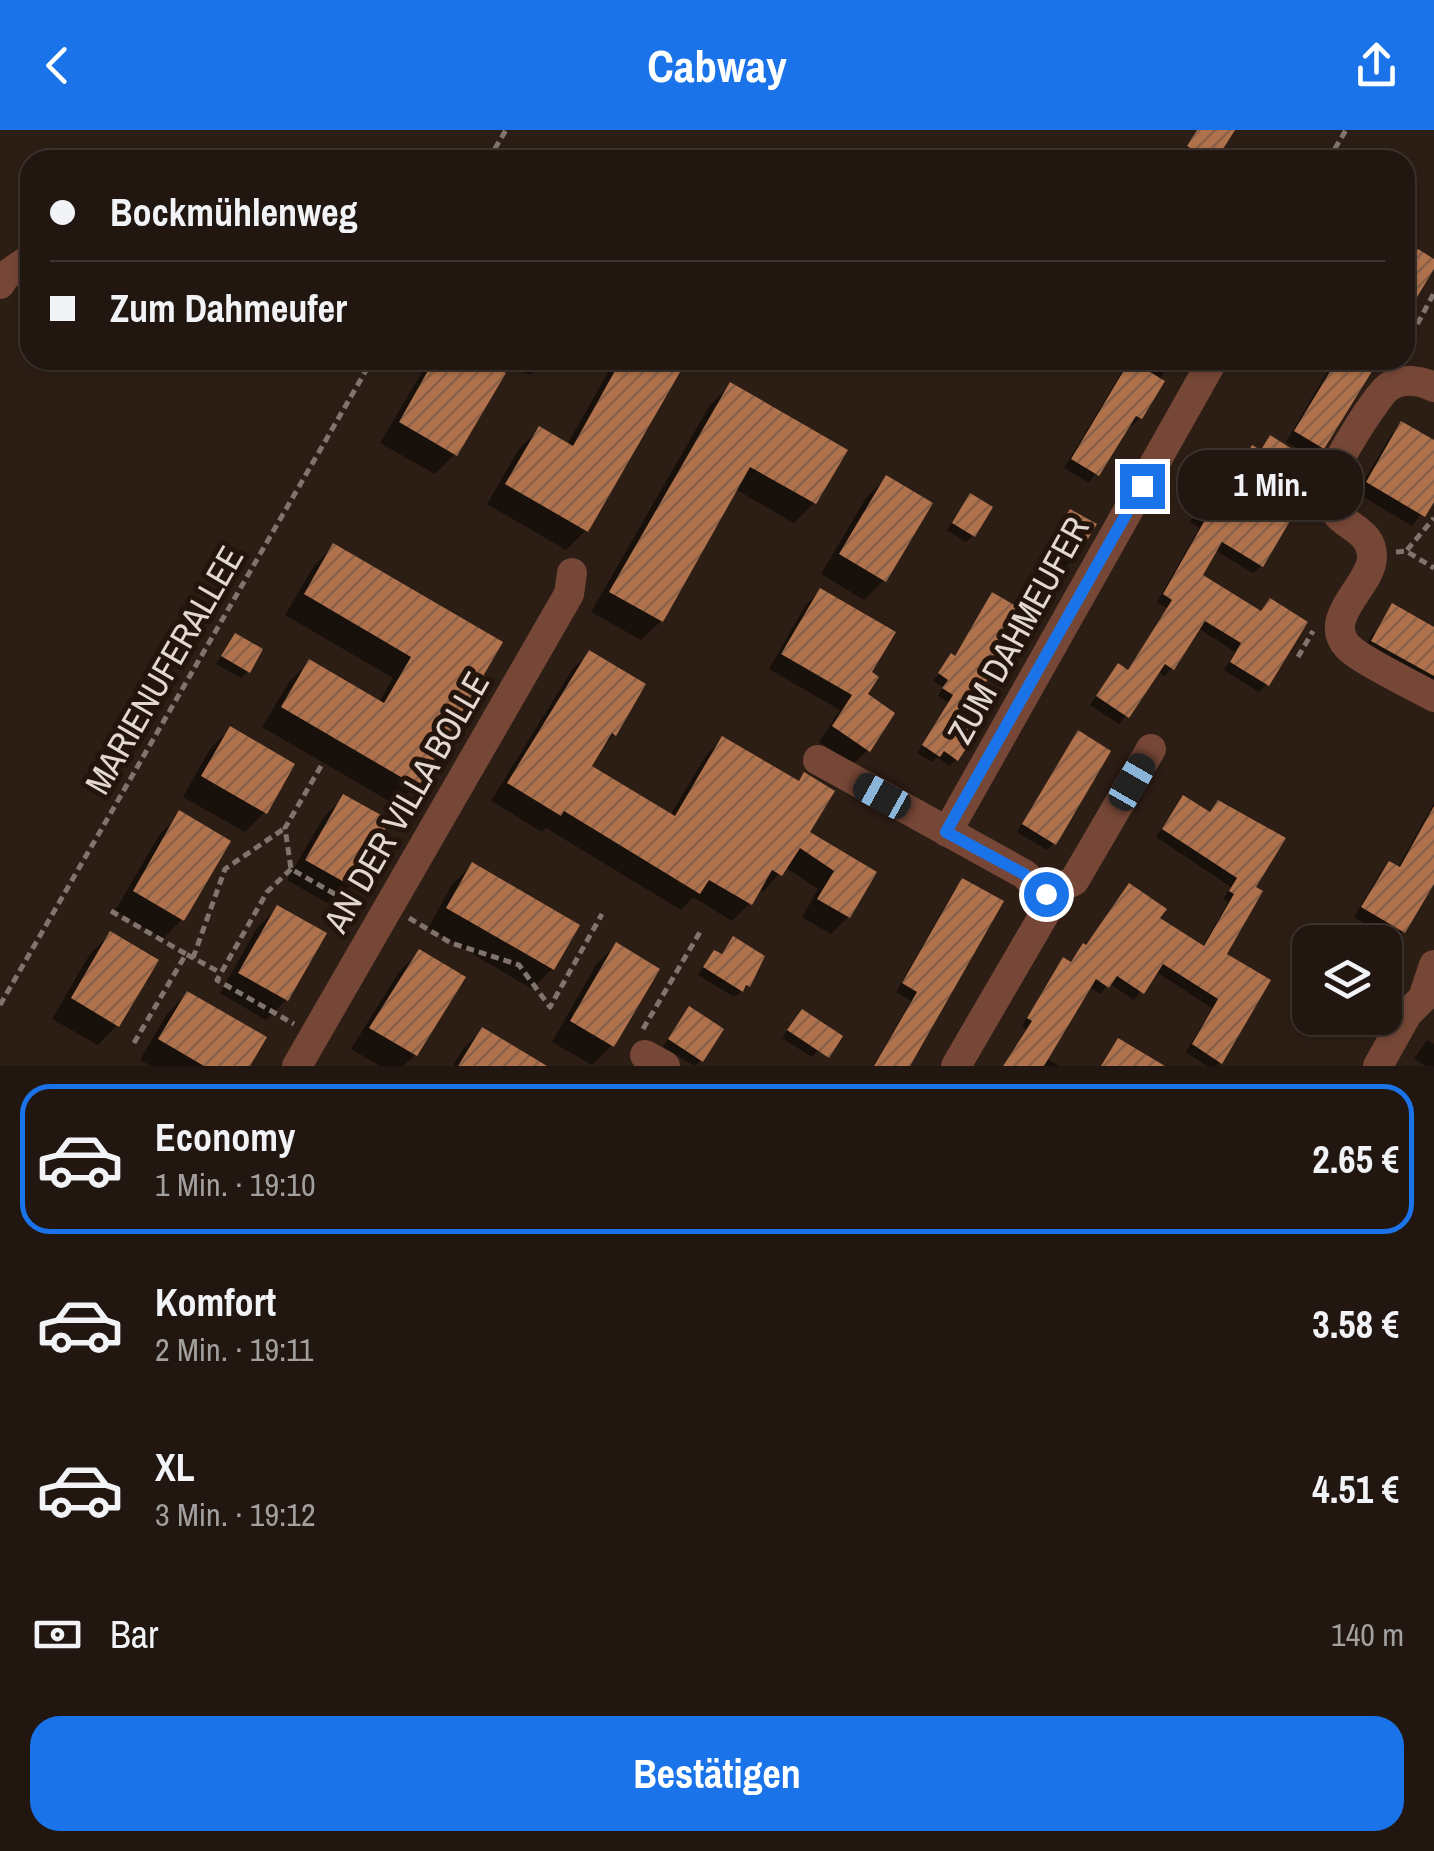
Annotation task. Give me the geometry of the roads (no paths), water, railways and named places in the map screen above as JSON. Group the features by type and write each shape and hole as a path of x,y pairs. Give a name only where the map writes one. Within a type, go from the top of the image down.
{"street":[{"path":"0,284 20,266"},
{"name":"ZUM DAHMEUFER","path":"946,832 1208,370"},
{"path":"1434,387 1404,380 1387,388 1374,401 1329,483 1336,514 1368,536 1373,553 1372,565 1342,614 1340,631 1348,647 1434,697"},
{"name":"AN DER VILLA BOLLE","path":"297,1066 569,594 572,573"},
{"path":"1046,894 1074,881 1151,749"},
{"path":"818,760 1024,874 1046,894 1048,908 956,1066"},
{"path":"1378,1066 1407,1014 1423,998 1434,965"}]}
